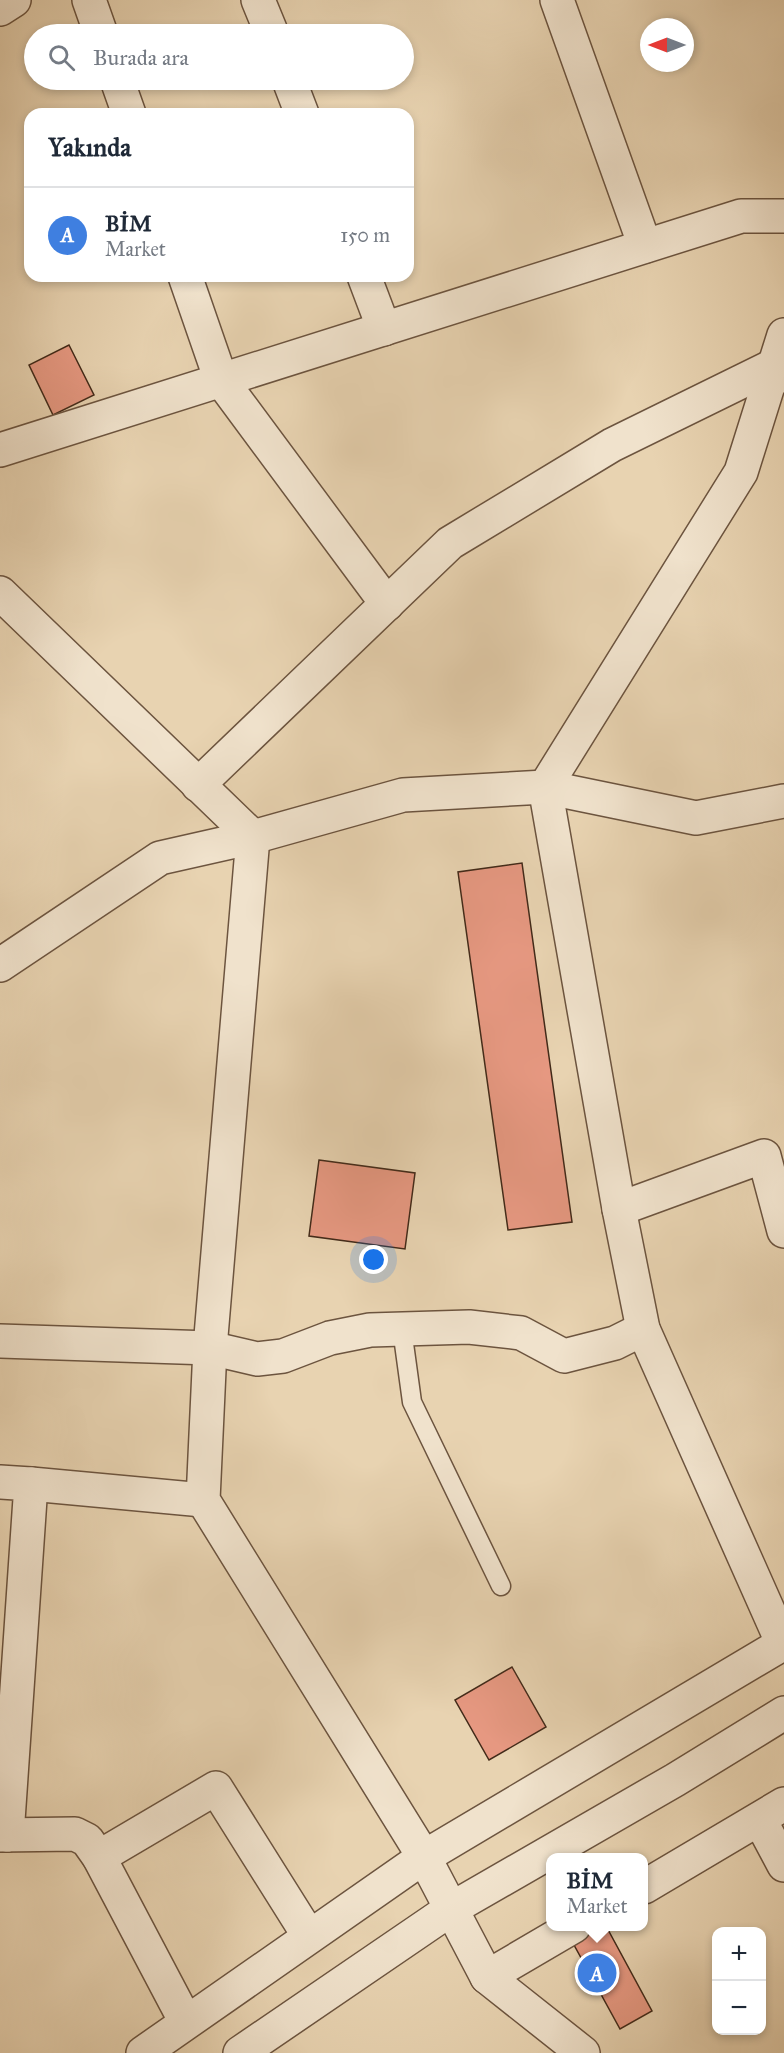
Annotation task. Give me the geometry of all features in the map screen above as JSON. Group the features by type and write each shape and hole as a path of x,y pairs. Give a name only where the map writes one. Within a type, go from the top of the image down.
{"street":[{"path":"0,9 14,0"},
{"path":"89,0 97,24"},
{"path":"258,0 268,24"},
{"path":"557,0 645,246"},
{"path":"121,90 127,108"},
{"path":"293,90 300,108"},
{"path":"0,450 741,216 784,216"},
{"path":"187,282 221,380 387,604"},
{"path":"366,282 384,329"},
{"path":"143,2053 423,1857 784,1644 643,1329 619,1209 545,787 741,472 784,334"},
{"path":"775,365 784,396"},
{"path":"198,785 460,537 612,445 775,365"},
{"path":"6,607 253,837"},
{"path":"0,965 160,858 253,837 403,795 545,787 696,818 784,801"},
{"path":"253,837 210,1348 203,1500 423,1857 487,1977 583,2053"},
{"path":"619,1209 774,1152 784,1231"},
{"path":"0,1341 210,1348 257,1359 283,1356 330,1338 370,1330 497,1329 520,1333 564,1356 592,1351 643,1329"},
{"path":"186,2022 99,1857 87,1840 75,1834 4,1835 15,1483 203,1500"},
{"path":"548,1853 675,1780 784,1713"},
{"path":"99,1857 216,1788 309,1936"},
{"path":"648,1885 772,1812 784,1865"},
{"path":"240,2053 451,1909 546,1854"},
{"path":"487,1977 565,1931"}],"lane":[{"path":"402,1329 412,1402 501,1586"}],"building":[{"path":"69,345 94,395 53,415 29,365"},
{"path":"522,863 572,1222 508,1230 458,872"},
{"path":"319,1160 415,1173 405,1249 309,1236"},
{"path":"512,1667 546,1727 489,1760 455,1700"},
{"path":"573,1931 609,1931 652,2011 620,2029 568,1934"}],"place":[{"name":"BİM","path":"597,1973"}]}
